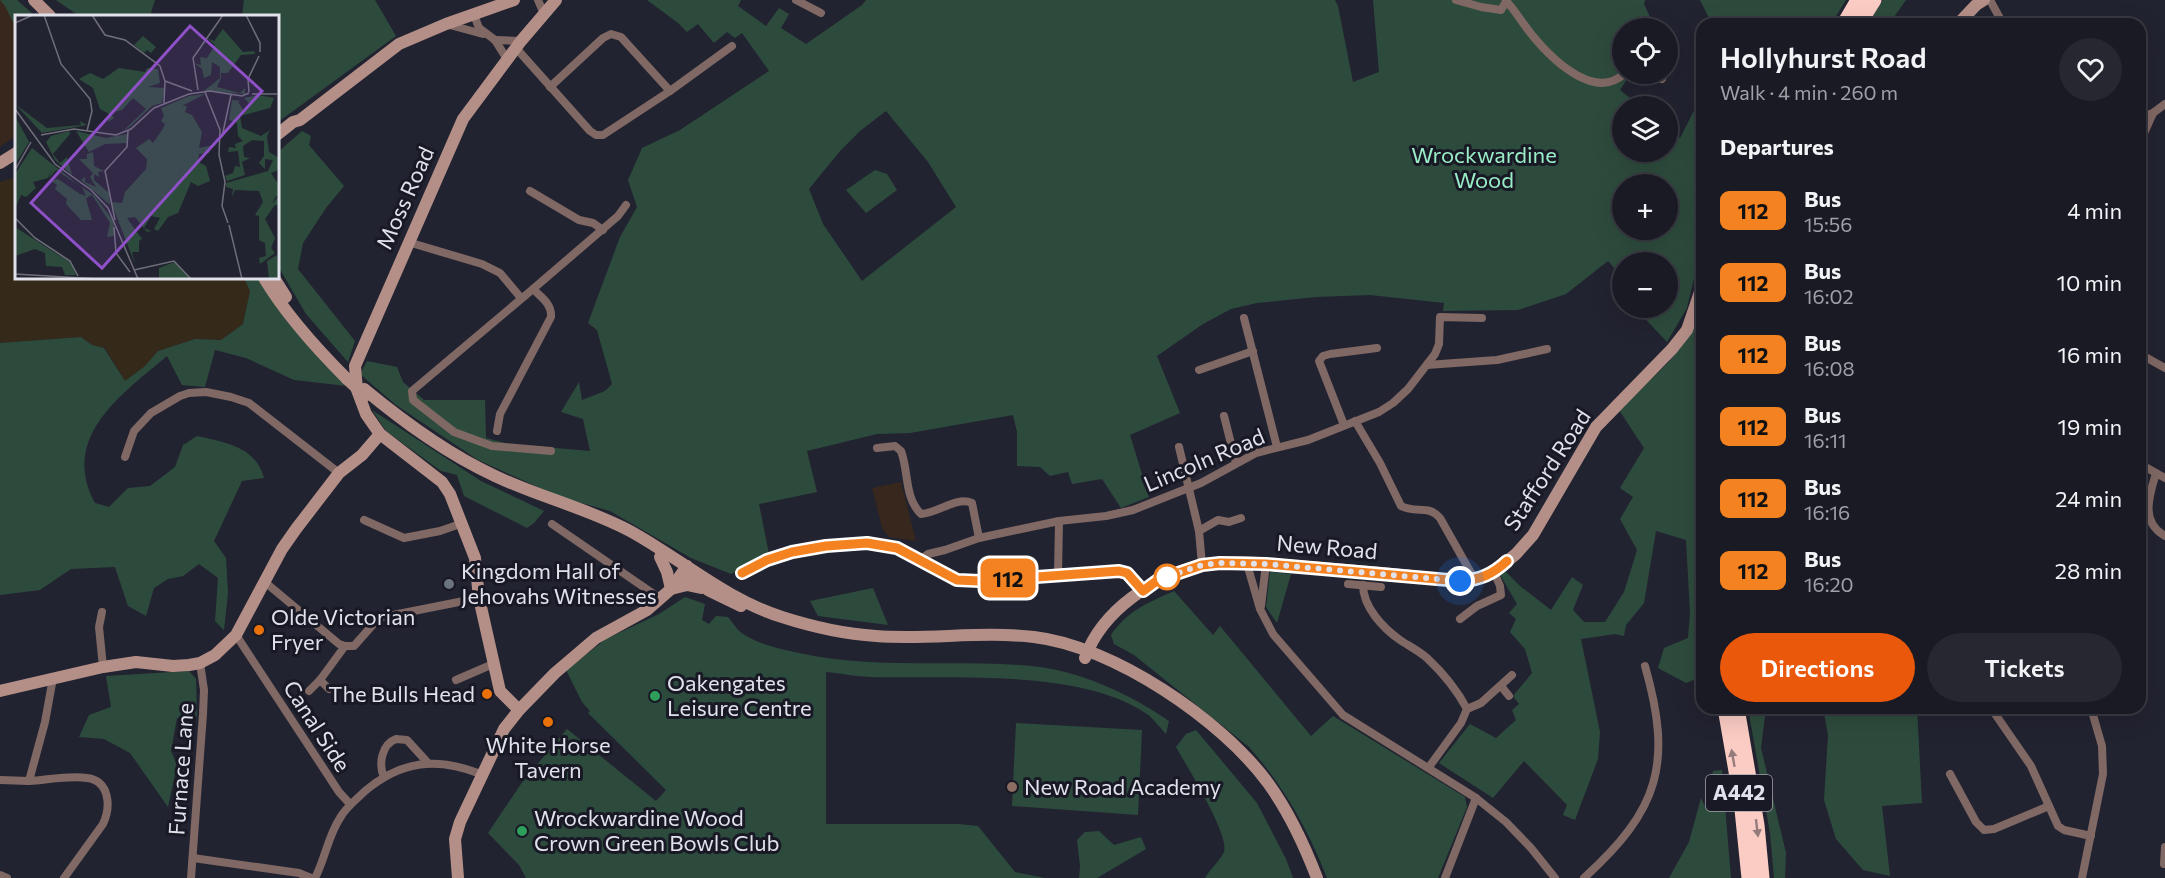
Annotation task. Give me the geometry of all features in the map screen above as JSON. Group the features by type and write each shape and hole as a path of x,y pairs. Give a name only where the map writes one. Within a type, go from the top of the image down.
{"highway":[{"path":"1848,18 1858,0"},
{"path":"1863,18 1874,0"},
{"name":"A442","path":"1726,714 1748,855 1757,877"},
{"name":"A442","path":"1738,714 1757,825 1757,877"}],"street":[{"path":"34,0 49,15"},
{"path":"279,133 293,122 300,120 399,44 446,24 514,0"},
{"path":"538,0 544,14"},
{"name":"Moss Road","path":"519,710 500,691 479,598 475,558 450,494 442,482 380,434 366,414 357,390 355,366 463,119 507,59 556,0"},
{"path":"796,0 821,14"},
{"path":"1456,0 1501,10 1506,0 1517,12 1521,22 1557,61 1584,80 1604,83 1612,81"},
{"path":"1964,18 1984,0"},
{"path":"1989,0 2000,18"},
{"path":"474,15 479,28 486,35"},
{"path":"446,24 486,35 495,40 519,45 550,87 596,135 603,135 670,91 732,46"},
{"path":"550,87 611,34 621,37 670,91"},
{"path":"495,40 507,59"},
{"path":"2146,115 2165,104"},
{"path":"2146,129 2153,113"},
{"path":"279,141 296,127 300,120"},
{"path":"0,163 15,154"},
{"path":"530,191 579,220 592,223 603,230"},
{"path":"551,451 492,446 453,432 413,400 412,391 603,230 626,205"},
{"path":"408,243 482,264 500,273 521,298"},
{"path":"265,279 314,345 364,392 429,444 492,482 617,532 752,605 782,617 821,628 876,636 971,634 1036,637 1124,668 1162,689 1192,709 1223,735 1258,771 1279,799 1304,844 1317,878"},
{"path":"275,279 302,321 347,376"},
{"path":"496,431 501,414 551,317 551,309 533,289"},
{"name":"Stafford Road","path":"1507,561 1533,535 1596,427 1688,330 1696,305"},
{"name":"Lincoln Road","path":"919,561 928,554 979,538 1059,522 1118,514 1212,477 1256,453 1308,440 1379,412 1408,389 1435,354 1439,344 1440,317 1482,318"},
{"path":"1244,318 1277,447"},
{"path":"1344,425 1320,361 1323,356 1330,354 1377,348"},
{"path":"1199,370 1253,351"},
{"path":"1427,365 1497,360 1542,353"},
{"path":"2146,357 2164,365"},
{"path":"125,457 134,431 151,413 180,396 206,392 249,403 339,473"},
{"path":"364,392 423,434 478,468 524,489 612,522 685,570 708,590"},
{"path":"1224,416 1236,463"},
{"path":"1355,421 1380,463 1401,506 1415,511 1430,509 1435,512 1474,580"},
{"path":"0,691 103,667 136,662 173,666 200,663 215,655 236,635 266,583 282,549 296,529 339,473 362,455 380,434"},
{"path":"877,448 895,446 901,451 910,496 914,507 921,514 932,513 965,500 972,503 979,538"},
{"path":"1179,447 1199,531 1202,565"},
{"path":"2146,467 2165,478"},
{"path":"2156,473 2149,496 2148,512 2151,525 2165,536"},
{"path":"1199,531 1218,520 1229,522 1240,518"},
{"path":"364,520 404,538 440,531 463,523"},
{"path":"1058,574 1059,522"},
{"path":"552,524 661,599"},
{"path":"742,573 767,560 792,552 848,544 892,546 957,580 980,581 1119,571 1127,573 1143,591"},
{"path":"660,557 668,572 670,589"},
{"name":"New Road","path":"1086,655 1104,623 1143,591 1158,580 1202,565 1266,564 1460,581 1474,580 1494,572 1507,561"},
{"path":"1247,564 1260,609 1273,634 1343,714 1476,798 1506,822 1531,848 1553,877"},
{"path":"1260,609 1266,564"},
{"path":"458,878 454,839 459,822 504,729 555,673 596,638 640,615 661,599 685,570"},
{"path":"1460,619 1478,606 1501,595 1494,572"},
{"path":"266,583 339,644 345,646 354,646 383,617 479,598"},
{"path":"1348,584 1381,587"},
{"path":"670,589 687,585 708,590 776,620 866,641 975,639 1009,641 1086,655 1127,676 1188,714 1238,759 1278,808 1309,878"},
{"path":"1363,585 1363,594 1369,608 1389,632 1427,658 1460,696 1467,709"},
{"path":"102,612 99,627 103,667"},
{"name":"Canal Side","path":"236,635 349,805"},
{"path":"309,691 345,646"},
{"name":"Furnace Lane","path":"191,878 203,714 204,690 200,663"},
{"path":"456,680 493,664"},
{"path":"1584,878 1626,837 1642,813 1654,780 1659,746 1657,712 1645,666"},
{"path":"1429,767 1461,723 1467,709 1481,704 1512,675"},
{"path":"29,780 45,722 53,678"},
{"path":"320,680 329,689"},
{"path":"1501,686 1509,696"},
{"path":"1995,714 2025,756 2061,830 2091,836"},
{"path":"2082,878 2102,787 2104,758 2093,714"},
{"path":"384,777 381,770 383,754 387,745 396,739 407,740 428,763"},
{"path":"194,858 299,873 313,878 338,820 349,805 384,777 398,770 428,763 462,766 482,774"},
{"path":"1950,774 1980,827 1984,830 1994,829 2049,806"},
{"path":"0,780 86,778 100,784 108,799 108,814 64,878"},
{"path":"1445,878 1476,798"},
{"path":"2164,864 2165,850"},
{"path":"0,875 7,878"}],"shaded area":[{"path":"0,0 17,0 34,15 15,15 15,137 0,147"},
{"path":"15,177 15,279 244,279 250,291 243,324 221,340 195,339 158,351 145,366 125,381 105,348 92,345 81,337 0,343 0,182"},
{"path":"901,482 916,541 889,537 882,528 872,488"}],"green space":[{"path":"0,0 17,0 34,15 15,15 15,26"},
{"path":"56,0 155,0 150,15 78,15"},
{"path":"244,0 375,0 396,36 279,121 279,15 242,15"},
{"name":"Wrockwardine Wood","path":"647,0 741,0 738,6 766,26 779,8 789,14 781,28 806,44 866,0 1335,0 1353,82 1379,72 1373,0 1645,0 1644,4 1650,18 1612,18 1612,84 1624,84 1620,90 1628,96 1612,96 1612,162 1678,162 1678,136 1680,138 1696,107 1696,270 1687,308 1667,342 1644,318 1678,318 1678,252 1612,252 1612,266 1608,261 1566,294 1518,310 1443,311 1444,303 1370,295 1316,297 1257,303 1231,309 1203,324 1157,356 1180,413 1130,435 1149,497 1121,508 1102,479 1072,484 1068,472 1050,476 1040,467 1017,466 1017,432 1013,415 910,433 877,434 807,451 817,492 759,504 769,554 731,574 691,558 610,511 560,497 478,460 396,405 360,374 367,361 397,367 403,382 424,400 485,400 486,438 509,444 590,451 583,419 561,412 579,382 582,400 605,391 612,384 597,330 588,323 620,237 637,207 628,180 642,148 680,130 769,71 742,33 735,38 727,32 714,43 698,24 687,32","holes":["886,111 928,162 956,207 862,281 823,224 809,189 840,151 860,131"]},
{"path":"1700,0 1846,0 1835,18 1709,18"},
{"path":"1883,0 1906,0 1893,18 1872,18"},
{"path":"302,131 311,136 309,145 344,186 303,243 298,269 355,341 348,362 306,314 279,268 279,151"},
{"path":"875,170 887,174 897,190 866,213 846,190"},
{"path":"244,279 258,279 290,325 347,386 294,380 246,358 215,350 205,387 182,385 167,356 115,402 101,419 90,438 85,458 86,479 95,503 109,507 128,488 150,486 175,467 183,445 197,436 238,448 254,459 264,478 242,481 214,541 226,558 228,593 224,630 215,621 218,578 199,564 183,576 168,579 154,588 146,616 128,606 115,567 71,569 40,590 0,595 0,343 81,337 92,345 104,348 125,381 145,366 158,351 195,339 221,340 243,324 250,291"},
{"path":"1696,322 1696,679 1686,683 1658,668 1664,648 1688,638 1690,613 1686,540 1656,531 1644,603 1626,625 1624,636 1615,634 1581,639 1600,732 1598,759 1575,820 1563,815 1567,805 1524,761 1493,798 1439,763 1470,724 1496,738 1516,720 1512,710 1519,704 1513,696 1532,673 1525,649 1510,632 1516,619 1509,613 1517,604 1499,573 1504,570 1520,586 1551,610 1572,577 1583,585 1573,610 1584,622 1605,622 1624,592 1637,550 1620,519 1633,497 1620,488 1644,448 1619,410 1667,363"},
{"path":"372,410 481,481 544,511 527,528 464,496 457,475 441,471 386,431"},
{"path":"1270,572 1291,574 1277,623 1266,607"},
{"path":"873,588 888,625 818,616 810,601"},
{"path":"1174,591 1213,635 1220,626 1311,736 1333,716 1465,797 1467,807 1438,878 1327,878 1294,809 1273,777 1249,747 1134,655 1114,644 1111,635 1124,619 1139,608"},
{"path":"685,597 705,604 702,620 709,624 716,616 728,617 743,634 750,638 799,653 856,661 1002,664 1067,672 1121,693 1154,711 1169,721 1166,734 1147,714 1119,699 1087,689 1014,679 866,677 826,672 826,824 978,826 1015,872 1045,878 526,878 519,865 488,833 523,781 567,729 656,801 666,790 588,713 590,711 582,702 566,670 606,639 659,614"},
{"path":"189,671 196,679 197,717 177,718 171,751 177,765 168,807 130,753 104,739 79,737 89,715 111,707 106,676"},
{"path":"1749,714 1765,714 1761,748 1786,853 1785,878 1774,878 1770,833"},
{"path":"1824,714 1917,714 1922,803 1882,806 1890,876 1863,870 1836,839 1824,800 1828,735"},
{"path":"1016,723 1142,730 1138,815 1012,806"},
{"path":"1196,730 1257,803 1286,859 1293,878 1205,878 1224,852 1224,843 1214,816 1176,747 1186,734"},
{"path":"1722,770 1731,878 1669,878 1689,842 1701,798 1707,811 1713,771"},
{"path":"1099,831 1114,845 1141,837 1146,849 1097,878 1079,878 1077,840 1085,832"}],"bus line":[{"name":"112","path":"742,573 767,560 792,552 858,543 892,546 957,580 980,581 1119,571 1127,573 1143,591 1158,580 1202,565 1220,563 1373,572 1460,581 1474,580 1494,572 1507,561"}],"place":[{"name":"Kingdom Hall of Jehovahs Witnesses","path":"449,584"},
{"name":"Olde Victorian Fryer","path":"259,630"},
{"name":"The Bulls Head","path":"487,694"},
{"name":"Oakengates Leisure Centre","path":"655,696"},
{"name":"White Horse Tavern","path":"548,722"},
{"name":"New Road Academy","path":"1012,787"},
{"name":"Wrockwardine Wood Crown Green Bowls Club","path":"522,831"}],"route":[{"path":"1167,577 1158,580 1202,565 1220,563 1373,572 1460,581"}]}
